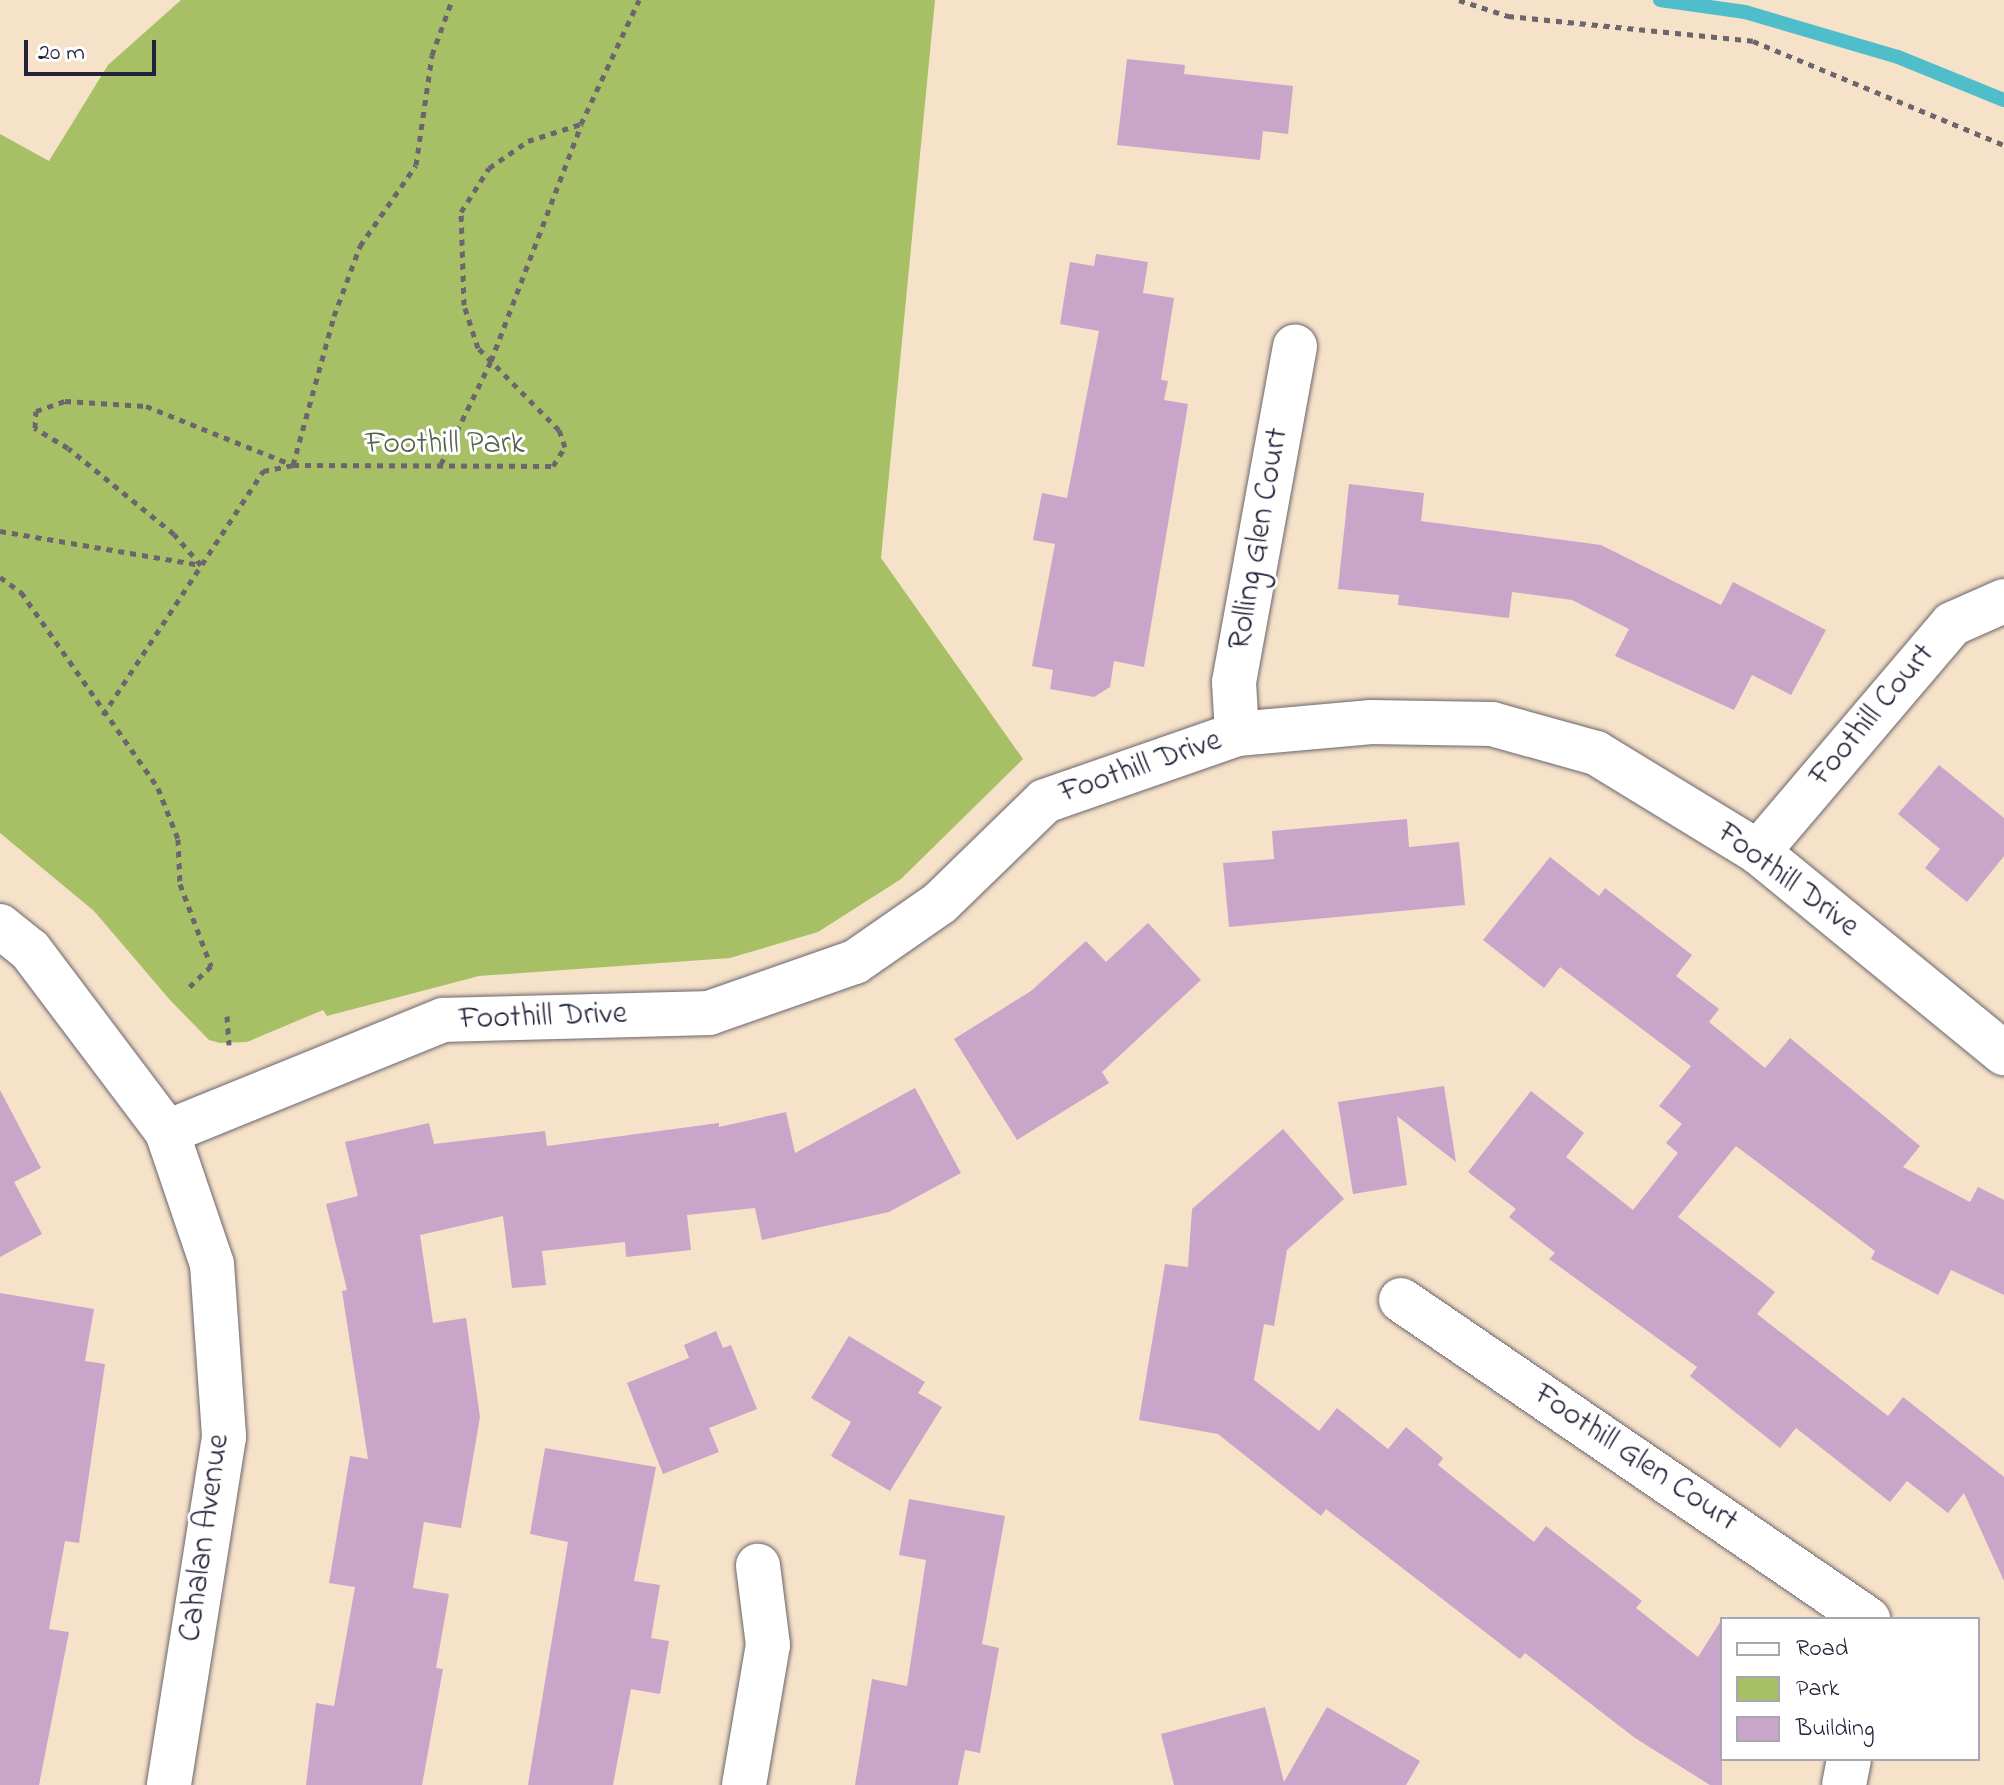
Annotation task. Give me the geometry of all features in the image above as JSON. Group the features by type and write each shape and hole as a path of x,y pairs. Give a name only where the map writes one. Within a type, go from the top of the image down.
{"street":[{"name":"Rolling Glen Court","path":"1237,734 1234,682 1295,346"},
{"name":"Foothill Court","path":"1758,852 1952,624 2004,601"},
{"name":"Foothill Drive","path":"167,1132 443,1020 709,1013 855,962 940,903 1045,801 1237,734 1371,722 1492,724 1596,753 1758,852 2004,1053"},
{"name":"Cahalan Avenue","path":"0,926 30,950 167,1132 212,1264 224,1437 169,1785"},
{"name":"Foothill Glen Court","path":"1401,1300 1865,1617"},
{"path":"744,1785 768,1645 758,1566"},
{"path":"1844,1785 1849,1761"}],"path":[{"path":"293,465 334,316 360,246 416,165 432,55 452,0"},
{"path":"441,464 491,361 581,124 639,0"},
{"path":"1459,0 1508,16 1753,41 2004,145"},
{"path":"103,715 263,471 293,465 553,466 565,447 559,430 478,348 464,305 461,212 489,168 528,141 581,124"},
{"path":"201,565 174,534 68,448 35,428 36,411 65,401 146,406 293,465"},
{"path":"0,531 201,565"},
{"path":"0,577 21,592 103,715 158,788 178,839 180,884 211,966 189,987"},
{"path":"227,1016 229,1045"}],"green space":[{"name":"Foothill Park","path":"181,0 935,0 881,558 1023,759 901,879 818,932 730,958 479,976 327,1016 323,1010 247,1042 220,1043 209,1040 170,1000 94,911 0,833 0,134 49,161 108,65"}],"building":[{"path":"1127,59 1185,65 1184,74 1293,86 1288,134 1263,131 1260,160 1117,145"},
{"path":"1096,254 1148,262 1143,293 1174,298 1161,380 1168,381 1164,400 1188,404 1144,667 1114,661 1110,687 1094,697 1050,689 1053,670 1032,666 1055,544 1033,540 1042,493 1067,498 1099,331 1060,324 1070,262 1094,266"},
{"path":"1349,484 1424,493 1421,521 1601,545 1721,605 1733,582 1826,630 1791,695 1752,675 1734,710 1615,656 1629,629 1572,600 1512,592 1509,618 1398,605 1399,595 1338,589"},
{"path":"1939,765 2004,818 2004,856 1967,902 1925,868 1940,849 1898,814"},
{"path":"1407,819 1409,847 1459,842 1465,905 1229,927 1223,863 1274,859 1272,831"},
{"path":"1550,857 1599,896 1605,888 1692,955 1676,976 1719,1009 1709,1022 1765,1068 1790,1038 1920,1146 1903,1167 1970,1202 1978,1187 2004,1200 2004,1295 1951,1270 1938,1295 1871,1259 1875,1251 1736,1146 1678,1217 1775,1292 1757,1314 1888,1416 1903,1397 2004,1477 2004,1581 1964,1493 1948,1513 1907,1481 1890,1502 1796,1428 1780,1448 1690,1376 1697,1367 1549,1259 1555,1253 1509,1217 1516,1209 1468,1172 1531,1091 1584,1133 1566,1157 1633,1210 1678,1153 1666,1143 1682,1124 1659,1106 1691,1066 1560,967 1544,988 1483,940"},
{"path":"1148,923 1201,980 1102,1072 1109,1083 1017,1140 954,1039 1031,991 1086,941 1106,962"},
{"path":"1444,1086 1456,1162 1397,1116 1407,1185 1353,1194 1338,1102"},
{"path":"915,1088 961,1173 889,1212 762,1240 755,1208 687,1215 691,1250 626,1257 625,1242 542,1251 546,1285 512,1288 503,1216 420,1235 433,1323 466,1318 480,1417 461,1528 424,1522 413,1588 449,1594 436,1668 443,1669 422,1785 306,1785 316,1703 334,1706 355,1587 329,1583 350,1456 368,1459 342,1291 347,1290 326,1204 358,1196 345,1142 429,1123 434,1144 545,1131 547,1146 719,1123 719,1127 786,1112 795,1153"},
{"path":"0,1090 41,1168 14,1182 42,1234 0,1257"},
{"path":"1283,1129 1344,1199 1287,1250 1274,1326 1264,1324 1254,1380 1319,1431 1337,1408 1388,1449 1406,1427 1443,1458 1438,1465 1534,1542 1546,1526 1642,1601 1636,1608 1698,1657 1720,1622 1722,1785 1710,1785 1635,1738 1525,1653 1520,1659 1326,1509 1321,1516 1218,1434 1139,1420 1165,1264 1188,1267 1192,1209"},
{"path":"0,1293 94,1309 85,1361 105,1364 79,1543 65,1541 49,1629 69,1632 39,1785 0,1785"},
{"path":"716,1331 723,1348 731,1345 757,1409 709,1428 719,1452 663,1474 627,1383 689,1358 684,1345"},
{"path":"849,1336 925,1382 918,1393 942,1407 890,1491 831,1456 851,1422 811,1398"},
{"path":"545,1448 656,1467 634,1581 660,1585 651,1638 669,1641 660,1694 631,1689 613,1785 528,1785 568,1542 530,1534"},
{"path":"909,1499 1005,1516 982,1644 999,1648 980,1753 965,1750 958,1785 855,1785 872,1679 907,1686 926,1560 899,1555"},
{"path":"1265,1707 1284,1782 1327,1707 1420,1761 1406,1785 1174,1785 1161,1734"}],"waterway":[{"path":"1660,0 1745,12 1898,57 2004,100"}]}
